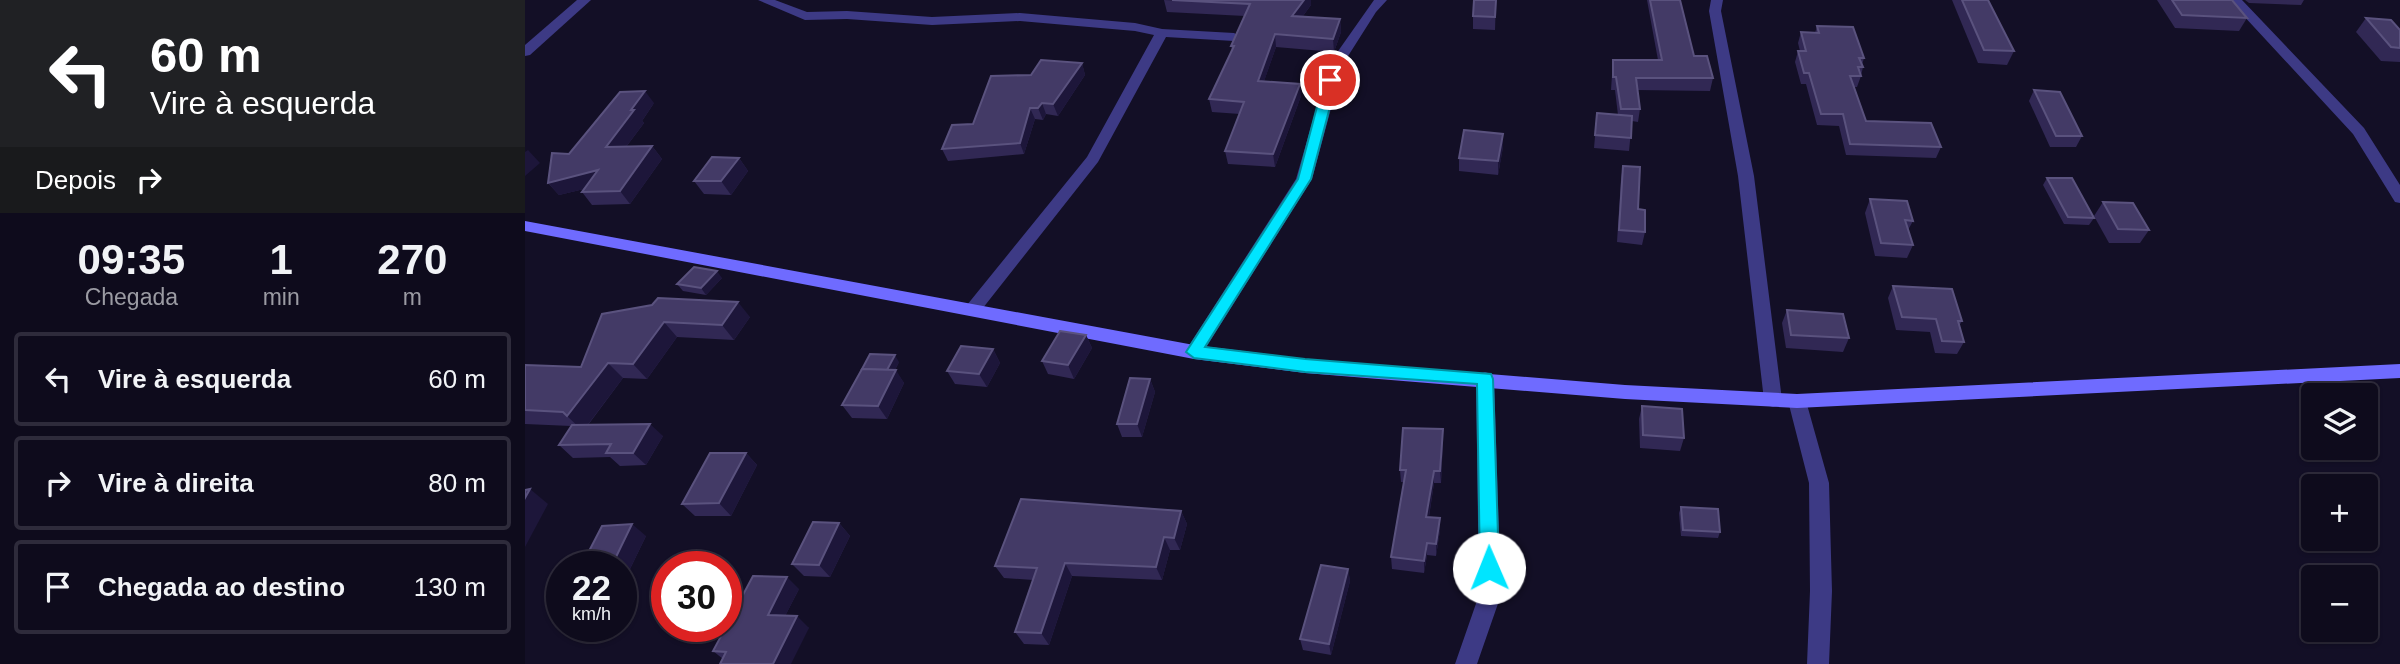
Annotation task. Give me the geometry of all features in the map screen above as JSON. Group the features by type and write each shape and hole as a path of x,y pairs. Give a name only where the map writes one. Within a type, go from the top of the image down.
{"street":[{"path":"525,52 585,0"},
{"path":"764,0 804,16 847,15 932,21 1045,18 1135,27 1162,33 1234,37"},
{"path":"1194,352 1304,179 1336,64 1371,10 1381,0"},
{"path":"1717,0 1714,11 1746,176 1773,400"},
{"path":"2235,0 2359,131 2400,198"},
{"path":"973,309 1094,159 1162,33"},
{"path":"525,226 1194,352 1305,366 1625,392 1797,401 2400,371"},
{"path":"1466,664 1490,595 1485,379"},
{"path":"1797,401 1819,484 1821,591 1818,664"}],"building":[{"path":"1172,0 1304,0 1292,16 1340,19 1333,39 1275,34 1258,81 1300,84 1273,154 1225,151 1244,102 1209,99 1250,4"},
{"path":"1474,0 1496,0 1495,17 1473,16"},
{"path":"1650,0 1680,0 1694,56 1707,56 1713,78 1636,78 1640,109 1621,109 1616,77 1613,77 1613,60 1662,60"},
{"path":"1962,0 1988,0 2014,51 1984,50"},
{"path":"2172,0 2232,0 2247,18 2182,15"},
{"path":"2366,18 2391,20 2400,30 2400,48 2391,47"},
{"path":"1817,26 1853,27 1864,58 1859,58 1863,67 1858,67 1861,76 1850,76 1866,121 1931,123 1941,147 1850,144 1843,114 1821,114 1809,73 1804,73 1798,51 1806,51 1801,32 1819,33"},
{"path":"1041,60 1082,63 1053,104 1042,103 1038,108 1030,108 1020,143 942,149 952,125 973,124 991,76 1031,75"},
{"path":"2034,90 2060,92 2082,136 2056,136"},
{"path":"645,91 606,147 652,146 620,191 582,192 598,170 548,183 552,153 569,154 620,92"},
{"path":"1597,113 1632,116 1631,138 1595,135"},
{"path":"1464,130 1503,134 1498,161 1459,158"},
{"path":"712,157 739,158 721,181 694,181"},
{"path":"1623,166 1640,167 1638,209 1645,210 1645,232 1619,230"},
{"path":"2047,178 2072,178 2094,218 2068,217"},
{"path":"1870,199 1907,201 1913,221 1905,220 1913,245 1881,243"},
{"path":"2103,202 2133,203 2149,230 2118,229"},
{"path":"694,267 717,271 701,288 677,284"},
{"path":"1893,286 1952,289 1962,321 1958,321 1964,342 1942,341 1936,319 1902,317"},
{"path":"658,298 738,302 722,325 664,322 633,364 608,363 567,416 563,412 525,410 525,365 581,367 602,314 652,305"},
{"path":"1787,310 1843,314 1849,338 1791,335"},
{"path":"1060,331 1086,335 1068,365 1042,361"},
{"path":"961,346 993,349 979,374 947,371"},
{"path":"870,354 895,355 887,370 862,369"},
{"path":"862,369 896,370 878,406 842,405"},
{"path":"1130,378 1150,379 1137,424 1117,424"},
{"path":"1642,406 1682,409 1684,438 1643,435"},
{"path":"650,424 633,453 606,453 611,444 559,445 572,425"},
{"path":"1403,428 1443,429 1440,471 1434,471 1426,517 1440,518 1436,544 1427,543 1424,561 1391,557 1406,470 1400,470"},
{"path":"710,453 746,453 719,503 682,504"},
{"path":"1021,499 1181,511 1174,538 1164,537 1156,567 1065,563 1041,633 1015,632 1037,568 995,566"},
{"path":"1681,507 1718,509 1720,532 1683,530"},
{"path":"813,522 839,523 819,565 792,564"},
{"path":"632,524 619,551 589,551 602,526"},
{"path":"1321,565 1348,569 1329,644 1300,639"},
{"path":"753,576 787,577 768,615 797,616 773,664 720,664 726,652 713,651 718,642 742,642 742,597"}],"route":[{"path":"1330,80 1304,179 1194,352 1305,366 1485,379 1489,568"}]}
